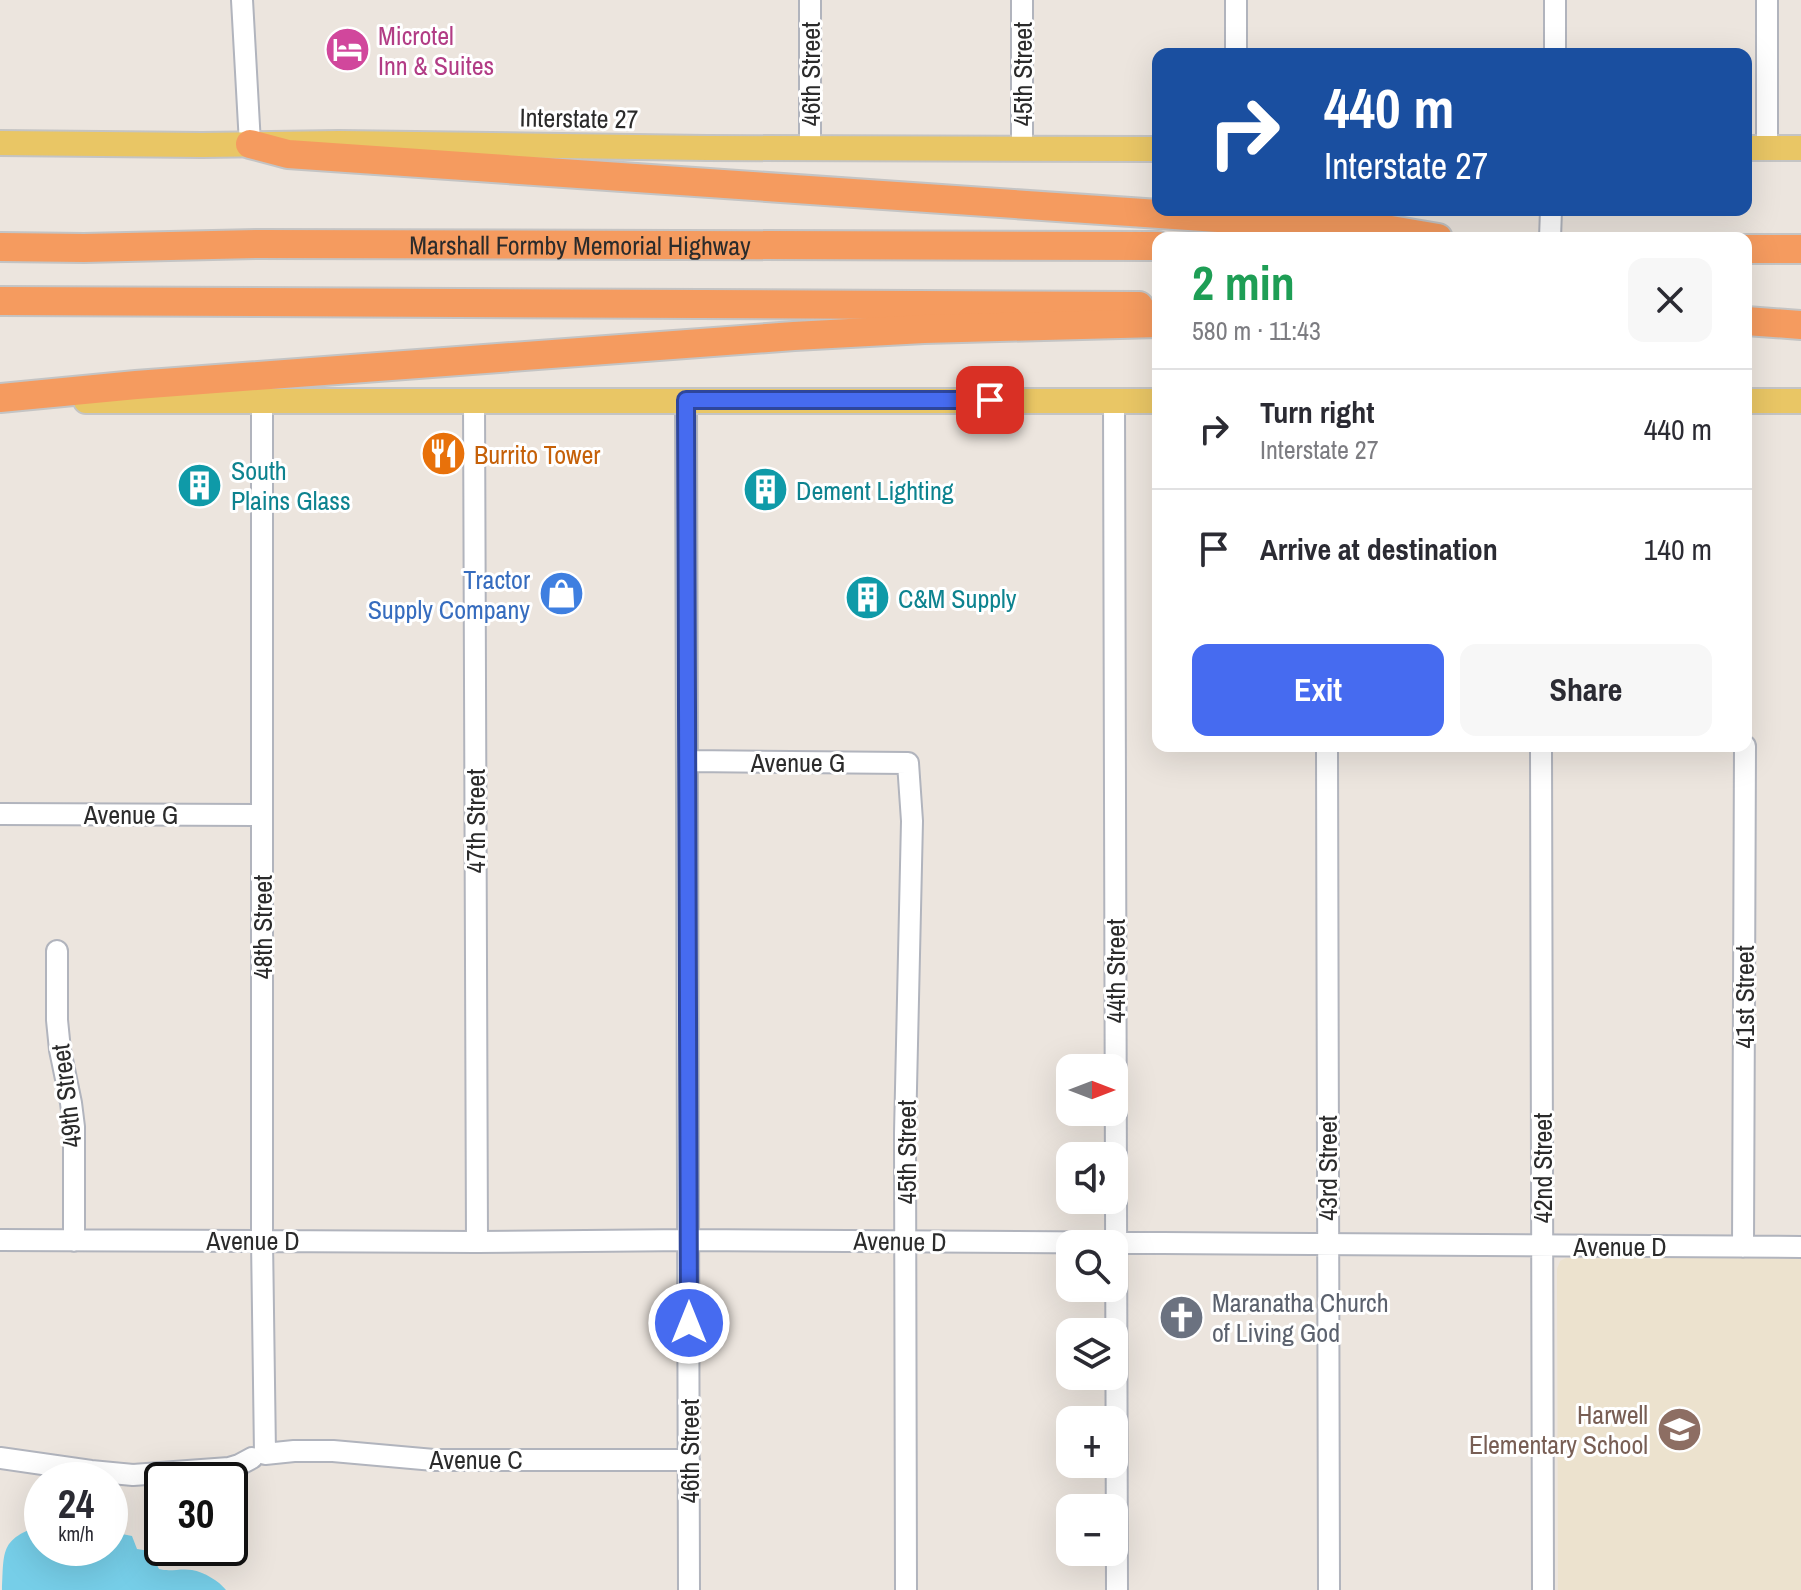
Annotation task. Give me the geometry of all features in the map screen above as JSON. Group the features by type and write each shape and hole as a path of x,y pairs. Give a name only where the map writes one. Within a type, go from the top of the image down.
{"highway":[{"path":"250,144 288,154 1152,214"},
{"path":"1188,216 1403,232"},
{"path":"0,240 84,248"},
{"name":"Marshall Formby Memorial Highway","path":"0,247 256,244 1152,246"},
{"path":"1752,249 1801,249"},
{"path":"0,301 1152,306"},
{"path":"1752,307 1801,307"},
{"path":"1752,321 1801,325"},
{"path":"0,399 150,384 808,335 1152,323"}],"main road":[{"name":"Interstate 27","path":"0,140 202,145 339,143 1152,149"},
{"path":"1756,148 1801,148"},
{"path":"0,399 1152,401"},
{"path":"1752,401 1801,401"}],"street":[{"path":"242,0 250,144"},
{"name":"46th Street","path":"810,0 810,148"},
{"name":"45th Street","path":"1022,0 1022,148"},
{"path":"1236,0 1236,48"},
{"path":"1555,0 1555,48"},
{"path":"1756,148 1767,0"},
{"name":"47th Street","path":"474,400 477,1242"},
{"name":"46th Street","path":"686,400 689,1590"},
{"name":"44th Street","path":"1114,400 1116,1230"},
{"name":"48th Street","path":"258,1456 262,1240 262,401"},
{"name":"43rd Street","path":"1327,752 1329,1590"},
{"name":"42nd Street","path":"1541,752 1543,1590"},
{"name":"41st Street","path":"1743,1247 1745,752"},
{"name":"Avenue G","path":"687,761 908,763"},
{"name":"45th Street","path":"906,1590 905,1117 912,821 908,763"},
{"name":"Avenue G","path":"0,814 262,815"},
{"name":"49th Street","path":"57,951 58,1035 74,1127 74,1241"},
{"name":"Avenue D","path":"0,1240 1056,1243"},
{"name":"Avenue D","path":"1128,1244 1801,1247"},
{"name":"44th Street","path":"1116,1302 1117,1590"},
{"name":"Avenue C","path":"0,1458 133,1475 229,1468 258,1456 294,1451 333,1451 434,1460 689,1460"}],"shaded area":[{"name":"Harwell Elementary School","path":"1566,1258 1801,1258 1801,1590 1558,1590 1557,1269 1560,1261"}],"water":[{"path":"24,1532 24,1566 128,1566 128,1535 132,1536 137,1549 144,1550 144,1566 197,1571 226,1590 2,1590 4,1556 11,1541"}],"place":[{"name":"Microtel Inn & Suites","path":"347,50"},
{"name":"Burrito Tower","path":"443,454"},
{"name":"South Plains Glass","path":"200,485"},
{"name":"Dement Lighting","path":"765,490"},
{"name":"Tractor Supply Company","path":"561,594"},
{"name":"C&M Supply","path":"867,598"},
{"name":"Maranatha Church of Living God","path":"1181,1317"},
{"name":"Harwell Elementary School","path":"1679,1429"}],"route":[{"path":"689,1323 686,400 990,400"}]}
